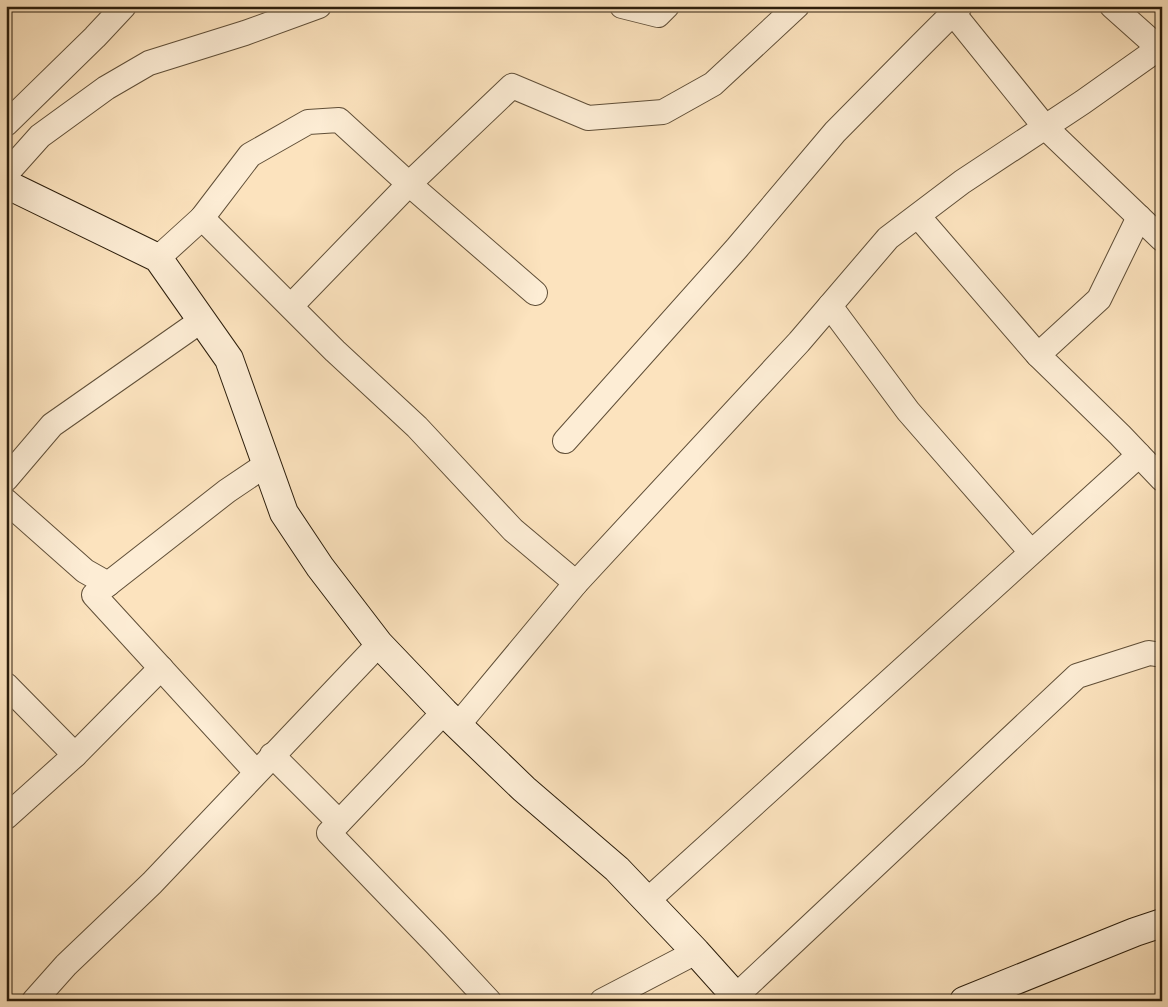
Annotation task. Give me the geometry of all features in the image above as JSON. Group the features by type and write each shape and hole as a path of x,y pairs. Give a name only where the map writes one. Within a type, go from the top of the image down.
{"street":[{"path":"6,124 124,6"},
{"path":"6,174 40,136 106,88 149,63 245,33 319,6"},
{"path":"622,6 658,15 667,6"},
{"path":"290,306 409,184 512,86 588,118 664,112 713,84 797,6"},
{"path":"489,1001 329,833 451,718 799,342 888,238 962,182 1083,102 1160,47 1112,6"},
{"path":"564,441 737,248 836,132 921,44 957,10 1045,127 1162,239"},
{"path":"158,258 202,218 250,155 308,122 339,120 409,184 535,293"},
{"path":"6,184 158,258 229,359 284,513 320,567 378,644 524,789 617,869 738,999 1077,676 1149,653 1162,655"},
{"path":"918,216 1038,355 1162,479"},
{"path":"1038,355 1099,300 1139,217"},
{"path":"202,218 335,351 417,427 513,530 576,584"},
{"path":"830,306 908,411 1031,552"},
{"path":"6,479 52,425 202,320"},
{"path":"648,901 1139,455"},
{"path":"256,772 94,595 227,491 267,464"},
{"path":"6,501 84,571 108,584"},
{"path":"34,1001 66,965 152,883 378,644"},
{"path":"6,817 76,755 161,668"},
{"path":"6,685 76,755"},
{"path":"272,755 340,822"},
{"path":"964,1001 1135,932 1162,923"},
{"path":"602,1001 696,952"}]}
